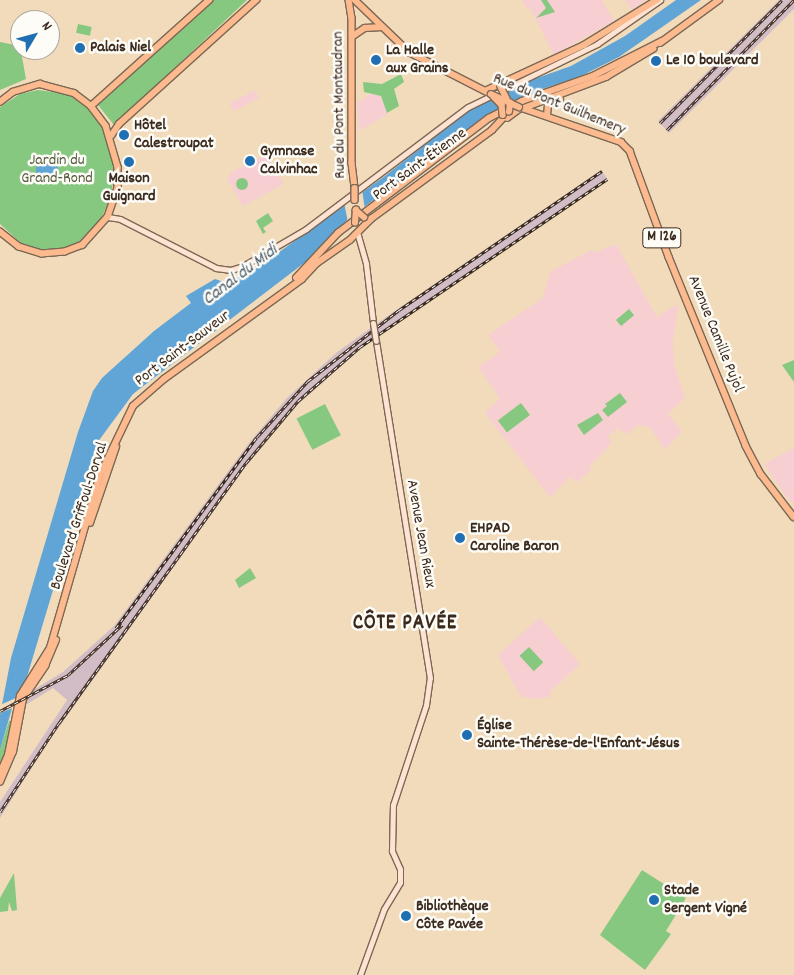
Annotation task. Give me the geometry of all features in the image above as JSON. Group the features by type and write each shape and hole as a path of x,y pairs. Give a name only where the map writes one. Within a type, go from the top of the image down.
{"main road":[{"path":"91,106 209,0"},
{"path":"111,136 117,126 256,0"},
{"name":"Rue du Pont Montaudran","path":"349,0 353,36 352,163 355,188 355,223 358,232"},
{"name":"Rue du Pont Guilhemery","path":"355,0 409,52 510,103 620,142 630,151"},
{"path":"506,113 502,105 488,92 584,46 658,0"},
{"name":"Port Saint-Étienne","path":"108,217 120,219 221,270 243,266 287,238 306,229 468,106 597,44 658,0"},
{"path":"547,116 548,104 646,55 662,41 719,0"},
{"path":"353,36 365,28 382,27"},
{"path":"522,106 593,76 662,41"},
{"path":"0,102 14,92 40,84 66,89 91,106 111,136 118,167 118,188 108,217 93,237 65,252 34,252 3,238 0,232"},
{"path":"502,85 501,93 510,103 506,113"},
{"path":"296,278 338,233 495,114 579,88"},
{"name":"Port Saint-Étienne","path":"358,232 371,219 522,106"},
{"name":"Port Saint-Étienne","path":"501,122 506,113"},
{"name":"Avenue Camille Pujol","path":"630,151 669,257 746,446 761,474 794,517"},
{"path":"356,210 371,219"},
{"name":"Port Saint-Sauveur","path":"272,299 296,278 358,232"},
{"name":"Avenue Jean Rieux","path":"358,232 366,264 373,323 430,684 393,805 392,851 400,869 400,882 384,908 360,975"},
{"name":"Port Saint-Sauveur","path":"121,431 140,398 318,262"},
{"name":"Boulevard Griffoul-Dorval","path":"0,773 8,754 20,696 50,648 100,475 121,431"},
{"name":"Boulevard Griffoul-Dorval","path":"0,782 12,759 26,694 54,648 121,431"}],"shaded area":[{"path":"522,0 602,0 614,21 554,55 530,8 527,9"},
{"path":"625,0 646,0 632,10"},
{"path":"779,0 794,0 794,9 669,133 658,121"},
{"path":"255,90 259,98 233,111 229,103"},
{"path":"372,93 381,96 388,114 359,131 357,103"},
{"path":"266,155 284,184 243,206 227,179 231,172"},
{"path":"601,170 608,180 365,345 295,407 254,455 199,531 46,745 0,818 0,802 67,700 53,688 24,706 30,692 63,672 114,626 249,443 287,398 336,353"},
{"path":"616,244 657,317 676,305 678,308 673,340 674,364 685,398 668,414 682,431 665,450 650,427 639,425 626,434 618,428 608,436 612,443 589,467 592,469 577,482 570,477 550,497 485,413 500,398 478,367 500,352 488,335 543,298 550,272 591,250 597,252"},
{"path":"794,448 794,501 791,503 764,464"},
{"path":"540,617 580,664 550,692 551,696 538,699 521,697 498,655"}],"green space":[{"path":"213,0 247,0 114,125 98,105"},
{"path":"541,0 547,0 555,12 536,18 546,8"},
{"path":"78,24 92,27 90,36 76,33"},
{"path":"0,42 10,44 10,60 23,60 26,79 0,90"},
{"path":"401,74 404,82 394,89 399,106 387,113 381,96 364,92 363,82 382,84"},
{"name":"Jardin du Grand-Rond","path":"38,90 68,94 91,111 104,130 114,163 112,194 99,224 76,244 56,250 39,249 21,243 0,224 0,107 20,94"},
{"path":"240,178 244,178 248,184 244,190 240,190 236,186 236,182"},
{"path":"268,213 273,221 263,228 266,232 263,234 256,221"},
{"path":"629,309 634,315 621,326 616,320"},
{"path":"794,360 794,382 782,365"},
{"path":"620,393 627,402 608,417 602,410 607,406 605,404"},
{"path":"521,403 530,415 507,432 498,420"},
{"path":"325,404 341,435 312,450 296,419"},
{"path":"598,413 603,420 584,435 577,425"},
{"path":"250,568 256,578 239,588 235,580"},
{"path":"529,647 543,662 534,671 519,656"},
{"path":"9,721 12,721 8,747 0,770 0,750"},
{"path":"642,870 686,898 666,931 671,934 645,970 600,935"},
{"path":"14,873 17,910 12,911 9,902 8,911 0,912 0,898"}],"water":[{"name":"Canal du Midi","path":"676,0 701,0 619,57 579,77 530,93 487,115 348,219 308,260 133,394 97,443 27,677 15,698 0,750 0,715 11,658 78,432 93,391 102,378 154,331 191,303 186,296 215,279 227,283 257,268 385,176 468,111 523,83 571,66 625,36"},
{"path":"47,159 55,162 58,170 55,178 47,181 39,178 36,170 39,162"}],"pier":[{"path":"362,189 365,210 348,223 344,202"},
{"path":"18,697 15,707 0,713 0,705"}],"railway":[{"path":"660,123 782,0"},
{"path":"667,130 794,0"},
{"path":"116,628 257,437 308,381 399,310 602,171"},
{"path":"0,812 59,723 246,463 298,401 360,347 607,179"},
{"path":"0,711 68,675 122,625"}],"place":[{"name":"Palais Niel","path":"80,48"},
{"name":"La Halle aux Grains","path":"376,60"},
{"name":"Le 10 boulevard","path":"656,61"},
{"name":"Hôtel Calestroupat","path":"124,135"},
{"name":"Gymnase Calvinhac","path":"250,161"},
{"name":"Maison Guignard","path":"129,162"},
{"name":"EHPAD Caroline Baron","path":"460,538"},
{"name":"Église Sainte-Thérèse-de-l'Enfant-Jésus","path":"467,735"},
{"name":"Stade Sergent Vigné","path":"654,900"},
{"name":"Bibliothèque Côte Pavée","path":"406,916"}],"district":[{"name":"CÔTE PAVÉE","path":"405,624"}]}
